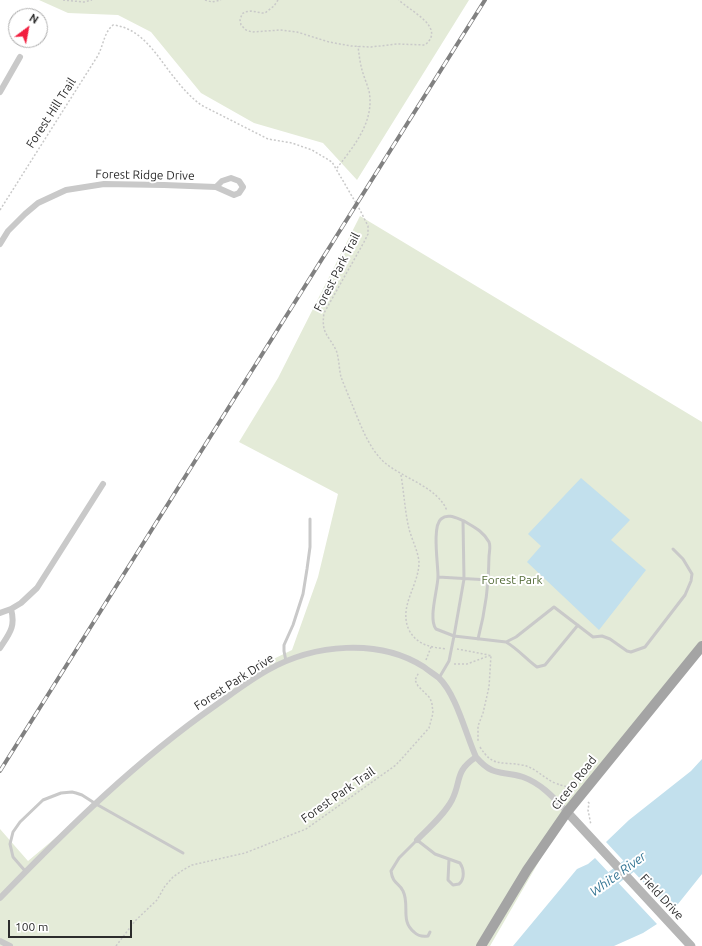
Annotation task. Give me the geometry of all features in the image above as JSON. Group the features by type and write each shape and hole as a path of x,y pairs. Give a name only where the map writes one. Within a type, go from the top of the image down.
{"main road":[{"name":"Cicero Road","path":"481,946 527,870 567,812 702,646"},
{"name":"Field Drive","path":"567,812 589,831 691,946"}],"street":[{"path":"0,92 20,57"},
{"name":"Forest Ridge Drive","path":"0,244 8,231 38,203 66,190 104,184 216,187"},
{"path":"0,613 11,610 37,588 103,484"},
{"path":"0,648 12,628 14,618 11,610"},
{"name":"Forest Park Drive","path":"0,898 137,766 191,723 268,670 286,662 321,651 351,648 388,652 413,660 440,678 455,706 476,757 482,764 490,770 522,777 540,786 552,795 567,812"},
{"path":"417,840 448,806 464,767 476,757"},
{"path":"0,941 10,946"}],"lane":[{"path":"478,639 483,620 489,580 490,544 484,534 476,528 454,517 448,516 440,519 437,524 436,533 438,577 432,622 436,629 454,636 478,639 506,642 516,648 528,661 537,667 545,665 578,625"},
{"path":"286,662 284,645 293,625 301,600 307,570 310,547 310,519"},
{"path":"440,678 449,661 452,649 464,579 463,521"},
{"path":"506,642 516,637 554,607 593,636 602,636 610,639 627,651 631,652 645,647 685,595 691,581 692,574 683,559 673,549"},
{"path":"438,577 489,580"},
{"path":"26,872 13,856 10,844 13,832 24,818 43,800 61,793 72,792 82,795 183,853"},
{"path":"430,932 428,936 419,936 410,929 406,923 406,905 403,890 393,880 391,871 399,858 417,840 435,854 458,861 462,865 463,879 459,884 453,885 448,880 449,859"}],"path":[{"path":"63,0 84,2 92,0"},
{"path":"205,0 212,2 221,0"},
{"path":"278,0 274,6 265,13 251,11 242,14 240,20 241,25 246,30 252,32 280,30 297,32 329,42 358,46 397,44 422,46 427,44 431,34 428,23 399,0"},
{"name":"Forest Park Trail","path":"113,25 130,29 148,44 163,61 176,80 201,105 268,139 292,143 312,150 332,162 337,168 368,226 368,234 324,313 323,324 325,333 336,351 342,378 372,448 384,462 433,493 442,501 447,511"},
{"name":"Forest Hill Trail","path":"0,210 98,57 107,30 113,25"},
{"path":"337,168 356,143 365,126 370,108 369,92 362,71 358,46"},
{"path":"401,474 409,528 419,561 418,573 405,611 405,618 410,631 415,639 431,647 459,649 491,655"},
{"name":"Forest Park Trail","path":"116,946 135,921 157,900 165,886 173,877 183,870 192,865 245,853 306,829 396,765 429,728 433,714 432,704 430,698 418,686 415,680 431,647"},
{"path":"491,655 488,696 478,726 478,741 480,747 484,753 495,762 523,765 537,771 555,783 565,785 589,803 589,831"},
{"path":"449,661 455,665 467,664 491,655"}],"green space":[{"path":"39,0 469,0 357,180 323,143 254,123 201,93 151,32 118,15 68,13"},
{"name":"Forest Park","path":"360,216 702,422 702,646 567,813 490,946 0,946 0,829 28,861 261,665 292,650 318,577 338,494 239,442 278,378"}],"water":[{"path":"581,478 630,520 611,540 646,570 599,630 527,562 541,546 528,534"},
{"path":"702,759 702,874 678,904 670,911 606,842 629,820 691,771"},
{"path":"595,858 657,924 643,933 614,946 513,946 577,869 588,864"}],"waterway":[{"name":"White River","path":"597,890 645,854"}],"railway":[{"path":"0,771 485,0"}]}
